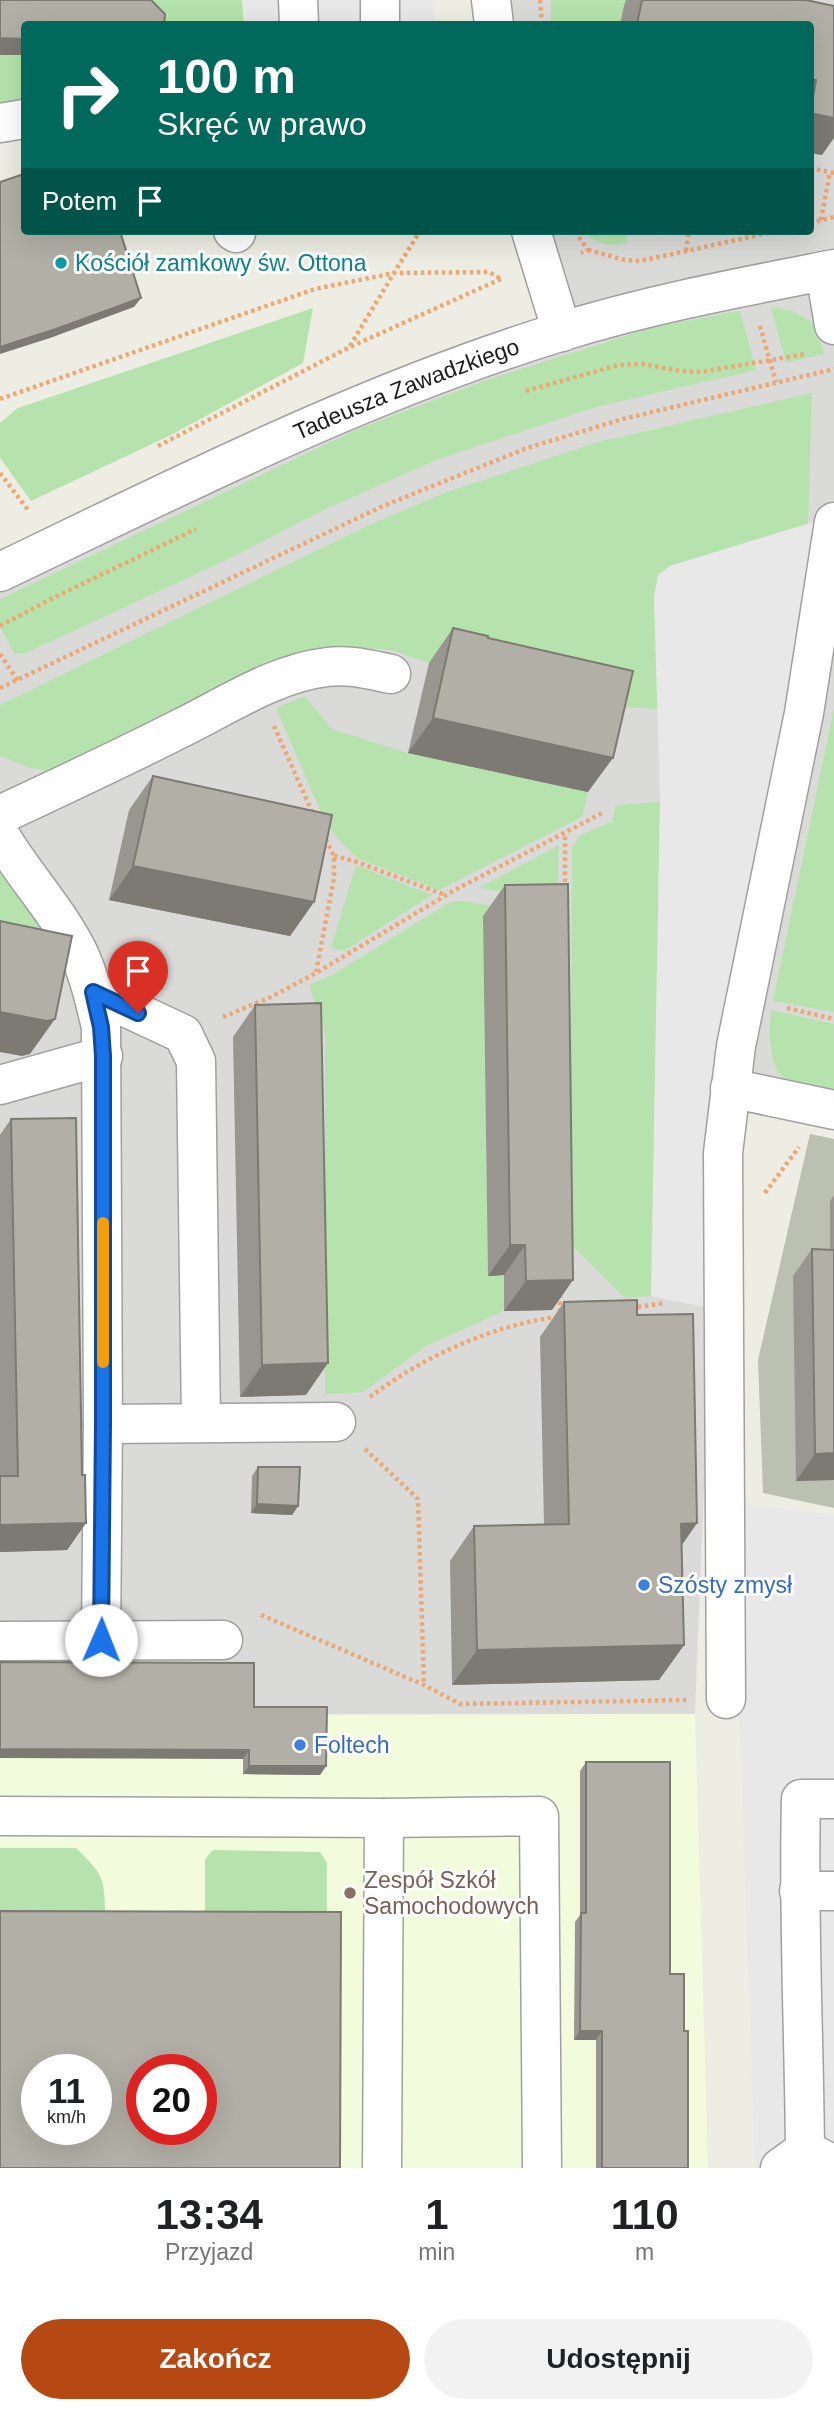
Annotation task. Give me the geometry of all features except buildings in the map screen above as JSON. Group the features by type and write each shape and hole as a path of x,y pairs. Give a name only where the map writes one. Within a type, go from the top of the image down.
{"street":[{"path":"298,0 299,21"},
{"path":"380,0 380,21"},
{"path":"491,0 494,21"},
{"path":"0,123 21,120"},
{"path":"535,249 562,331"},
{"path":"829,270 834,325"},
{"name":"Tadeusza Zawadzkiego","path":"0,572 336,414 481,358 562,331 709,294 829,270"},
{"path":"726,1699 723,1153 743,1010 804,713 834,522"},
{"path":"0,815 259,689 301,673 329,666 357,667 391,674"},
{"path":"0,835 59,920 79,954 93,992 101,1027 101,1640"},
{"path":"93,992 183,1034 196,1061 201,1422"},
{"path":"0,1084 103,1056"},
{"path":"730,1088 829,1108"},
{"path":"103,1423 336,1422"},
{"path":"0,1641 223,1640"},
{"path":"807,2161 803,1970 817,1891 801,1799 834,1800"},
{"path":"0,1816 539,1816 542,2168"},
{"path":"382,2168 384,1818"}],"path":[{"path":"540,0 542,21"},
{"path":"814,169 832,173 821,220"},
{"path":"814,222 834,217"},
{"path":"350,346 418,235"},
{"path":"578,235 588,250"},
{"path":"685,251 688,235"},
{"path":"150,450 350,346 502,279 535,249 588,250 625,260 640,261 759,235"},
{"path":"0,399 314,289 394,273 489,272 502,279"},
{"path":"515,395 618,365 643,364 700,372 808,354"},
{"path":"0,688 383,506 527,448 623,419 834,369"},
{"path":"0,473 28,510 19,514"},
{"path":"0,626 204,525"},
{"path":"0,654 18,681"},
{"path":"259,689 317,822"},
{"path":"183,1034 271,997 446,895 604,812"},
{"path":"565,833 565,902"},
{"path":"316,973 334,878 334,856 323,834"},
{"path":"334,856 446,895"},
{"path":"723,1226 766,1192 829,1108"},
{"path":"424,1685 418,1499 336,1422 399,1375 487,1334 560,1317 560,1289"},
{"path":"625,1308 665,1303"},
{"path":"261,1615 424,1685 460,1704 726,1699"}],"shaded area":[{"path":"243,0 434,0 435,21 246,21"},
{"path":"505,0 834,0 834,258 572,310 547,235 814,235 814,21 508,21"},
{"path":"834,286 834,1115 722,1089 695,1714 0,1715 0,587 380,406 582,337"},
{"path":"823,519 709,1308 651,1296 660,802 654,596 658,575 670,566"},
{"path":"810,1134 834,1139 834,1508 763,1493 758,1360"},
{"path":"732,1503 834,1515 834,2168 755,2168"},
{"name":"Zespół Szkół Samochodowych","path":"695,1714 708,2168 0,2168 0,1715"}],"green space":[{"path":"125,0 242,0 244,21 145,21"},
{"path":"551,0 785,0 807,21 551,21"},
{"path":"0,55 21,55 21,102 0,106"},
{"path":"589,235 627,235 627,243 604,244"},
{"path":"771,307 792,311 815,324 824,354 786,363"},
{"path":"313,308 303,363 171,435 31,501 0,458 0,423 18,408"},
{"path":"740,311 756,370 596,407 436,460 326,509 224,561 24,654 14,653 0,627 0,599 358,429 487,380 654,327"},
{"path":"812,393 808,525 670,566 654,596 658,709 608,706 429,663 391,650 348,647 306,662 56,772 30,768 0,756 0,705 369,525 447,492 598,442"},
{"path":"305,696 332,729 408,753 588,792 582,817 439,890 357,858 324,819 276,708"},
{"path":"834,708 834,1012 773,1001"},
{"path":"660,802 651,1296 625,1298 570,1243 572,848 580,835 612,822 616,805"},
{"path":"559,845 557,900 479,888"},
{"path":"356,865 432,895 344,951 331,948"},
{"path":"0,873 38,921 60,959 0,961"},
{"path":"452,901 547,915 483,916 488,1275 504,1275 504,1311 426,1346 363,1392 325,1394 325,1033 309,985 332,975"},
{"path":"771,1010 834,1024 834,1099 788,1081 776,1068 771,1048"},
{"path":"0,1848 76,1848 102,1880 106,1920 0,1920"},
{"path":"213,1850 320,1852 327,1863 327,1921 205,1921 205,1859"}],"slow traffic":[{"path":"103,1223 103,1362"}],"place":[{"name":"Kościół zamkowy św. Ottona","path":"61,263"},
{"name":"Szósty zmysł","path":"644,1585"},
{"name":"Foltech","path":"300,1745"},
{"name":"Zespół Szkół Samochodowych","path":"350,1893"}],"route":[{"path":"101,1640 103,1056 101,1027 93,992 138,1013"}]}
